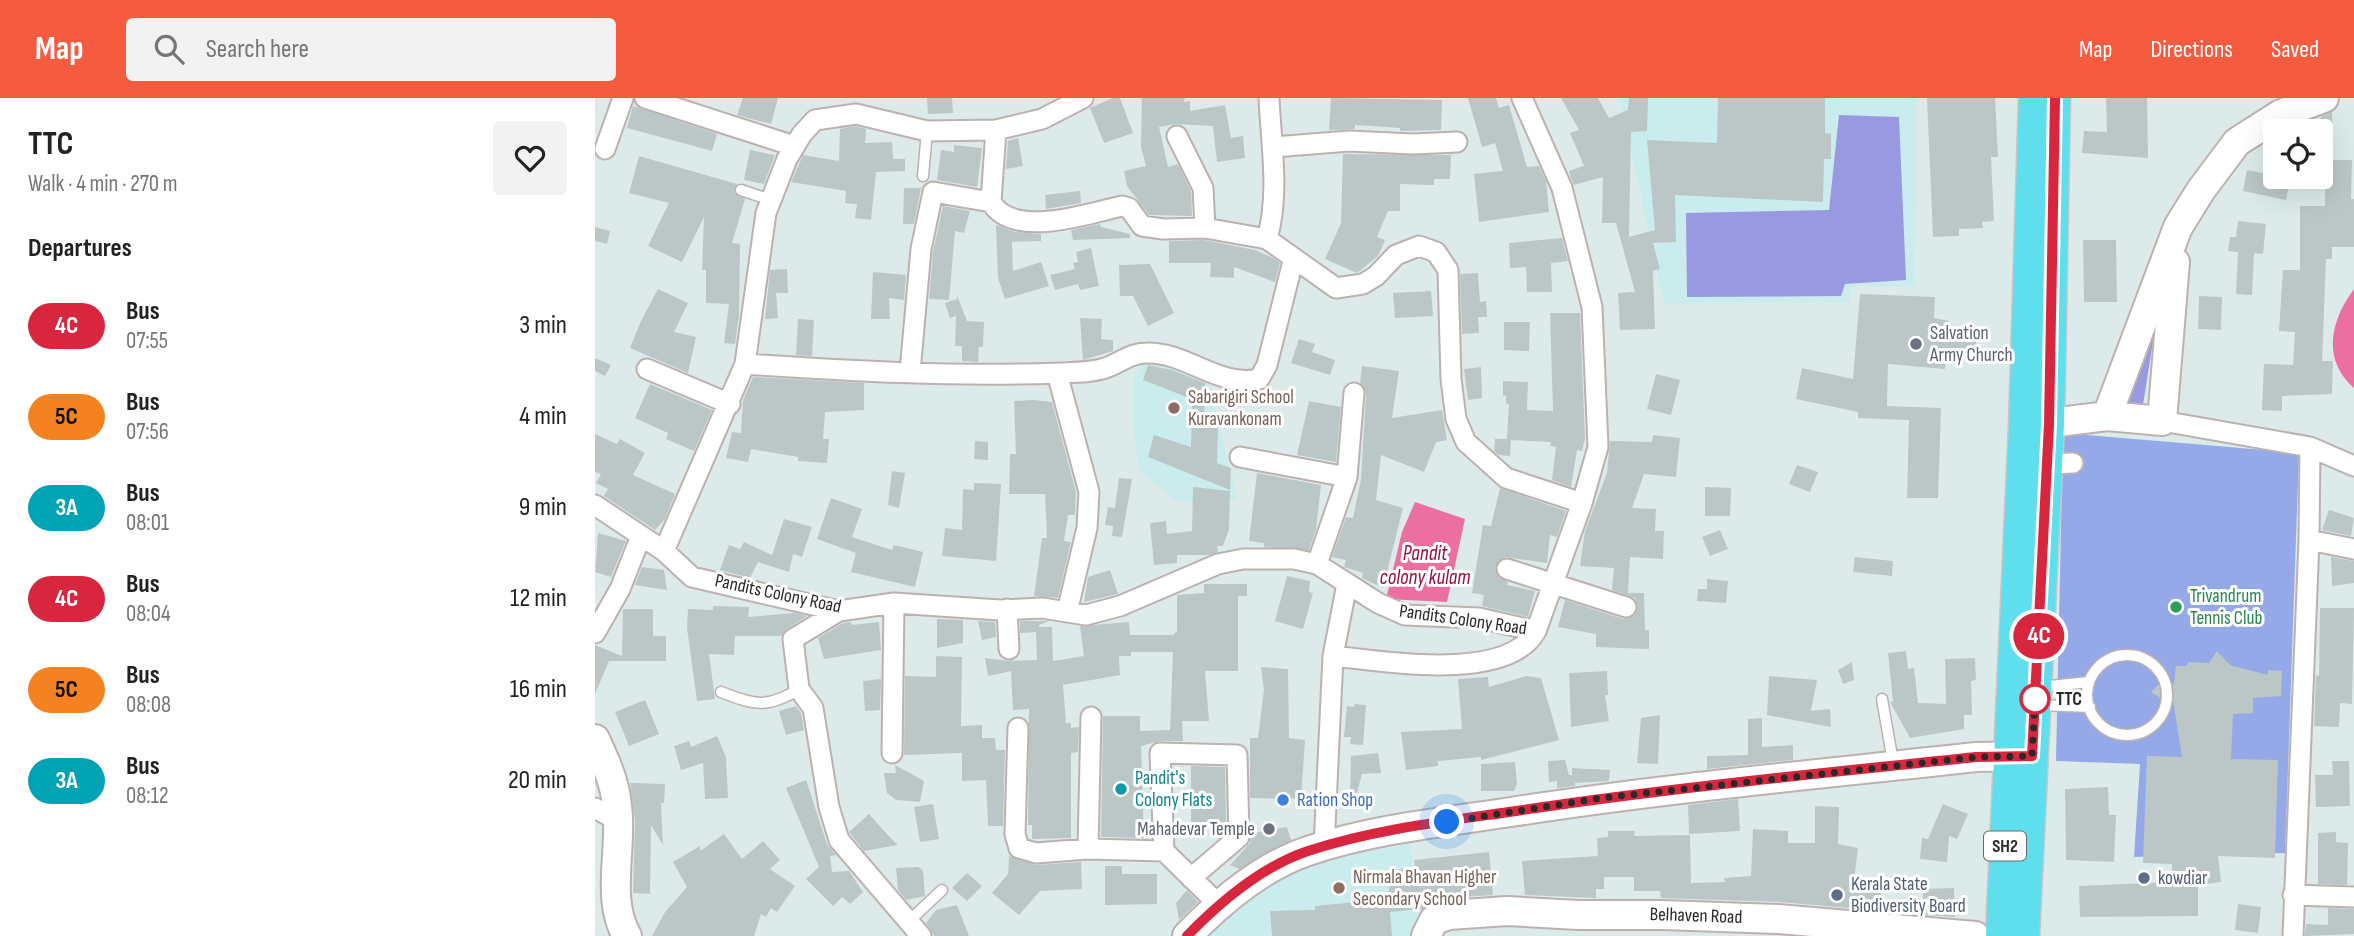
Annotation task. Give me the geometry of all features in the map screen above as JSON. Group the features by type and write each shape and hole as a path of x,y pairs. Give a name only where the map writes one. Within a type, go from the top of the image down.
{"main road":[{"name":"SH2","path":"2001,936 2021,756 2037,425 2034,98"},
{"path":"2024,936 2021,756 2035,696 2060,463 2037,425 2055,98"}],"street":[{"path":"605,149 624,98"},
{"path":"645,98 794,146"},
{"path":"664,551 730,404 745,364 754,313 758,262 771,200 794,146 815,120 856,114 927,131 996,130 1042,119 1083,98"},
{"path":"1267,239 1273,190 1271,156 1274,147 1269,98"},
{"name":"Pandits Colony Road","path":"595,505 664,551 692,577 839,611 894,603 1007,609 1042,608 1086,615 1120,606 1218,564 1243,559 1294,559 1317,564 1347,584 1405,615 1479,618 1536,631 1582,503 1598,447 1592,307 1562,188 1522,98"},
{"path":"2107,416 2178,227 2237,142 2281,114 2325,98"},
{"path":"991,202 996,130"},
{"path":"1177,136 1203,188 1205,228"},
{"path":"1274,147 1349,141 1457,142"},
{"path":"910,372 921,249 933,192 991,202 1001,213 1046,223 1122,206 1129,208 1142,226 1163,229 1205,228 1267,239 1293,261 1336,288 1363,284 1396,255 1419,246 1436,252 1448,270 1451,379 1456,419 1467,442 1506,478 1582,503"},
{"path":"2162,421 2178,227"},
{"path":"745,364 910,372 1057,373 1108,367 1131,354 1149,352 1228,380 1245,382 1259,379 1268,365 1293,261"},
{"path":"647,369 730,404"},
{"path":"1057,373 1089,492 1087,528 1067,612"},
{"path":"1317,564 1347,477 1354,393"},
{"path":"2037,425 2107,416 2162,421 2310,447 2354,466"},
{"path":"2293,936 2309,540 2310,447"},
{"path":"1240,457 1347,477"},
{"path":"595,633 619,589 641,536"},
{"path":"2309,540 2354,549"},
{"path":"1507,569 1552,581 1626,607"},
{"path":"1324,847 1333,656 1347,584"},
{"path":"892,752 894,603"},
{"path":"1007,609 1009,649"},
{"path":"839,611 793,639 799,690 813,708 829,807 839,840 915,929"},
{"path":"1333,656 1445,667 1509,654 1530,641 1536,631"},
{"path":"1088,849 1091,717"},
{"path":"1018,728 1015,834 1019,848 1036,853 1088,849 1164,851"},
{"path":"595,739 610,772 606,815 616,899 621,926 627,936"},
{"path":"1191,878 1239,838 1237,755 1160,753 1164,851 1191,878 1218,904"},
{"path":"1187,936 1218,904 1240,888 1306,852 1396,830 1602,798 1976,757 2021,756"},
{"path":"2293,895 2354,897"},
{"name":"Belhaven Road","path":"1426,936 1434,920 1449,915 1507,911 1765,918 1840,930 1975,936"}],"lane":[{"path":"923,176 927,131"},
{"path":"741,190 771,200"},
{"path":"2035,696 2089,682 2105,662 2129,655 2141,657 2161,673 2167,697 2158,721 2134,734 2107,730 2097,721 2090,707 2089,682"},
{"path":"721,692 748,702 767,705 799,690"},
{"path":"2035,696 2090,707"},
{"path":"1882,698 1894,766"},
{"path":"915,929 942,890"}],"shaded area":[{"path":"1620,98 1916,98 1915,287 1852,286 1849,302 1664,304"},
{"path":"1839,115 1899,117 1906,280 1845,284 1841,296 1687,297 1686,213 1829,210"},
{"path":"2161,291 2143,405 2119,405"},
{"name":"Sabarigiri School Kuravankonam","path":"1146,348 1206,373 1237,499 1210,508 1173,499 1139,469 1134,433 1133,383"},
{"name":"Trivandrum Tennis Club","path":"2063,433 2299,453 2285,853 2134,857 2140,764 2056,761"},
{"name":"Nirmala Bhavan Higher Secondary School","path":"1410,840 1417,919 1415,936 1206,936 1253,895 1317,861"}],"water":[{"path":"2354,289 2354,388 2337,365 2333,339 2340,313"},
{"name":"Pandit colony kulam","path":"1415,502 1465,519 1447,602 1386,599 1402,532"}],"building":[{"path":"743,98 778,98 771,124 737,115"},
{"path":"927,98 952,98 953,113 928,114"},
{"path":"1113,98 1120,98 1133,133 1104,143 1090,108"},
{"path":"1142,98 1185,98 1184,102 1190,101 1190,111 1225,105 1231,138 1243,136 1245,158 1217,162 1213,126 1177,124 1159,127 1168,167 1178,164 1191,191 1192,216 1149,215 1127,186 1124,171 1146,166 1141,147"},
{"path":"1331,98 1442,100 1441,130 1400,131 1400,128 1355,125 1355,129 1329,130"},
{"path":"1468,98 1496,98 1499,108 1509,105 1527,167 1539,166 1546,181 1549,212 1479,222 1474,174 1503,171 1495,143 1482,147"},
{"path":"1561,98 1598,98 1609,118 1628,110 1629,98 1648,98 1647,131 1631,132 1629,237 1655,230 1647,140 1717,143 1718,98 1825,98 1825,133 1831,134 1831,159 1824,159 1823,202 1675,195 1676,242 1653,243 1660,269 1653,271 1655,329 1620,330 1618,293 1635,292 1616,223 1602,223 1603,177 1574,185 1571,178 1569,171 1584,166 1570,133 1579,130"},
{"path":"1927,98 1995,98 1998,157 1991,157 1994,221 1982,222 1983,228 1959,229 1959,236 1933,237"},
{"path":"2106,98 2147,98 2148,158 2082,153 2084,131 2107,132"},
{"path":"633,106 717,134 712,151 627,128"},
{"path":"2332,112 2332,119 2321,117"},
{"path":"855,126 866,129 865,143 892,142 893,159 905,159 905,171 876,172 871,220 855,218 857,204 845,203 846,191 791,182 803,155 839,161 840,129"},
{"path":"1018,138 1023,166 1006,169 1008,141"},
{"path":"954,145 982,148 977,187 937,180 941,150 954,152"},
{"path":"750,150 775,155 764,184 744,180"},
{"path":"1343,154 1451,155 1450,179 1434,179 1434,185 1400,184 1400,211 1388,211 1377,237 1385,240 1378,256 1357,273 1325,259 1341,223"},
{"path":"639,156 737,184 734,192 745,199 732,243 740,244 739,315 735,344 724,343 729,304 706,303 706,270 702,270 704,217 682,262 648,246 669,203 629,193"},
{"path":"2333,160 2352,160 2354,247 2332,247 2332,259 2326,259 2322,361 2333,361 2332,394 2282,396 2282,411 2262,410 2264,364 2293,365 2295,332 2279,331 2283,270 2300,270 2300,206 2325,206 2325,189 2333,189"},
{"path":"2247,170 2263,173 2263,189 2288,189 2286,200 2243,191"},
{"path":"904,188 921,188 914,224 903,224"},
{"path":"1080,191 1081,203 1046,209 1045,195"},
{"path":"943,206 970,211 964,233 955,231 949,300 929,299 933,251"},
{"path":"2238,221 2266,224 2263,254 2254,253 2252,295 2236,294 2238,252 2228,251 2230,237 2236,237"},
{"path":"1100,224 1101,227 1130,234 1130,238 1073,240 1071,230"},
{"path":"996,225 1015,232 1041,234 1041,241 1012,242 1013,271 1041,262 1049,286 1005,299 998,278"},
{"path":"595,227 610,231 607,244 595,241"},
{"path":"1562,238 1568,261 1551,263 1552,292 1527,292 1526,267 1510,268 1509,243"},
{"path":"1204,240 1255,250 1273,258 1280,263 1275,282 1234,267 1234,278 1210,277 1211,263 1169,263 1169,241"},
{"path":"2083,240 2116,240 2117,302 2084,302"},
{"path":"1091,248 1099,286 1080,290 1078,284 1055,290 1050,275 1075,269 1073,263 1078,262 1076,252"},
{"path":"1150,264 1174,313 1148,326 1133,296 1120,296 1119,265"},
{"path":"787,269 788,293 776,293 778,318 765,319 770,270"},
{"path":"873,272 906,275 904,300 889,298 890,319 871,319"},
{"path":"1478,273 1480,302 1486,301 1487,317 1478,317 1479,333 1462,334 1460,274"},
{"path":"658,289 688,303 674,332 696,337 688,373 630,348"},
{"path":"1431,291 1433,316 1395,318 1393,293"},
{"path":"1860,294 1935,297 1934,318 1949,321 1948,331 1976,334 1976,354 1947,354 1945,369 1888,364 1887,406 1941,408 1938,498 1907,498 1909,420 1858,418 1858,412 1796,399 1802,368 1853,379"},
{"path":"957,295 967,321 984,322 983,347 979,347 978,362 962,361 962,346 955,346 956,316 950,318 945,303 957,299"},
{"path":"2199,296 2222,297 2221,330 2198,329"},
{"path":"1550,313 1580,313 1585,439 1582,451 1577,450 1571,487 1552,480 1556,447 1550,446 1551,442 1511,440 1510,456 1499,455 1494,451 1495,439 1507,439 1509,404 1506,404 1506,395 1503,396 1503,381 1528,382 1527,410 1553,411"},
{"path":"1080,318 1102,319 1101,339 1113,340 1113,351 1083,360"},
{"path":"798,319 814,320 812,356 796,355"},
{"path":"1504,322 1530,322 1529,351 1504,350"},
{"path":"1299,339 1315,344 1312,352 1335,360 1330,375 1291,363"},
{"path":"595,358 611,365 605,376 595,371"},
{"path":"1148,365 1172,370 1205,383 1204,420 1218,425 1217,463 1231,468 1230,490 1148,457 1154,435 1191,447 1192,399 1143,380"},
{"path":"1362,366 1399,371 1392,418 1442,410 1447,440 1436,442 1424,472 1381,455 1376,500 1403,508 1383,588 1362,578 1363,573 1344,567 1346,560 1332,557 1346,517 1353,518 1361,479 1366,394 1360,382"},
{"path":"1481,367 1482,398 1468,400 1464,369"},
{"path":"1656,374 1680,380 1671,415 1647,409"},
{"path":"753,377 864,383 864,410 825,412 823,439 829,439 827,463 798,461 798,457 751,449 748,462 726,458 732,432 741,433 743,400"},
{"path":"650,384 712,410 694,451 666,439 668,433 635,418"},
{"path":"1014,401 1052,402 1076,492 1075,515 1068,515 1064,541 1071,542 1058,598 1034,596 1042,538 1047,538 1045,494 1009,494 1010,454 1016,454"},
{"path":"1309,401 1341,407 1336,462 1297,455"},
{"path":"595,434 617,444 620,439 645,453 633,475 675,494 665,519 655,530 604,496 608,489 596,483 601,474 595,472"},
{"path":"1653,435 1680,438 1676,477 1644,474 1632,508 1656,509 1655,531 1664,531 1663,559 1630,557 1628,593 1644,593 1645,630 1649,630 1649,649 1596,647 1596,634 1558,627 1565,600 1623,619 1634,616 1637,611 1635,598 1612,590 1614,568 1580,566 1585,531 1607,473 1610,441 1652,442"},
{"path":"975,441 988,442 988,460 974,459"},
{"path":"1797,465 1818,472 1810,492 1789,484"},
{"path":"892,471 905,473 899,508 888,505"},
{"path":"1257,473 1321,485 1316,529 1309,550 1264,547 1264,543 1249,541"},
{"path":"1119,478 1132,479 1122,537 1112,536 1113,526 1105,525 1108,507 1115,508"},
{"path":"974,483 1001,484 996,561 942,556 945,528 962,530 963,489 974,490"},
{"path":"1193,487 1230,491 1229,529 1223,546 1217,546 1218,552 1209,555 1177,555 1177,563 1154,565 1150,523 1166,521 1167,534 1192,531"},
{"path":"1705,487 1731,488 1730,516 1705,516"},
{"path":"1500,488 1566,511 1557,537 1550,535 1547,563 1505,557 1496,565 1498,577 1508,582 1507,585 1535,591 1528,617 1482,606 1484,595 1472,593 1483,525 1491,526"},
{"path":"831,498 862,509 852,537 892,550 894,545 923,552 915,587 851,572 856,553 817,539"},
{"path":"2329,510 2354,518 2351,536 2322,530"},
{"path":"784,519 812,527 802,557 793,554 789,572 758,562 750,578 720,570 729,545 740,549 744,542 772,555"},
{"path":"1720,530 1728,549 1710,556 1702,537"},
{"path":"598,533 626,541 611,577 595,572"},
{"path":"1855,557 1893,561 1892,576 1853,572"},
{"path":"2331,557 2354,561 2354,583 2332,586"},
{"path":"642,567 664,570 667,590 635,585"},
{"path":"1110,570 1118,594 1084,602 1088,577"},
{"path":"1287,576 1310,581 1309,592 1313,593 1303,629 1275,621"},
{"path":"1707,579 1728,581 1726,603 1697,601 1698,589 1707,589"},
{"path":"1204,584 1247,584 1247,596 1238,596 1238,671 1205,671 1209,721 1182,721 1183,741 1160,741 1141,746 1144,838 1101,837 1103,716 1140,716 1140,731 1170,730 1173,652 1131,652 1131,656 1119,656 1120,675 1063,685 1066,723 1071,723 1071,728 1079,727 1078,752 1071,753 1071,838 1032,839 1032,825 1028,825 1029,709 1013,710 1011,671 988,676 985,658 1037,660 1036,632 1020,633 1020,621 1049,621 1039,627 1052,627 1053,661 1084,656 1080,626 1129,622 1130,635 1173,635 1177,631 1177,595 1204,593"},
{"path":"713,606 749,607 748,617 795,613 807,616 781,636 735,636 734,655 709,654 715,699 697,701 687,628 688,609 713,610"},
{"path":"2320,608 2354,608 2352,704 2340,703 2339,727 2314,726 2316,675 2319,676"},
{"path":"623,609 653,609 653,636 666,636 666,661 609,661 595,694 595,645 622,656"},
{"path":"937,619 963,620 963,643 937,648"},
{"path":"978,621 995,622 996,637 982,640"},
{"path":"851,622 852,625 879,622 881,650 824,659 818,638 843,623"},
{"path":"1906,651 1908,669 1914,668 1918,703 1946,704 1945,659 1975,658 1976,680 1971,681 1972,715 1964,715 1964,729 1910,738 1890,702 1893,701 1888,653"},
{"path":"2217,651 2230,665 2268,675 2268,670 2282,671 2281,696 2253,698 2253,713 2233,714 2231,759 2278,760 2275,858 2218,856 2221,882 2198,885 2198,916 2080,917 2079,886 2172,882 2172,864 2143,863 2147,756 2182,757 2173,700 2162,699 2151,692 2159,684 2174,684 2176,666 2187,666 2188,662 2209,663"},
{"path":"936,656 962,657 961,726 982,725 982,738 995,738 996,750 1005,750 1003,826 988,826 986,780 962,781 962,753 904,755 905,676 936,677"},
{"path":"1852,662 1854,680 1843,684 1838,670"},
{"path":"1261,667 1288,669 1289,738 1305,740 1301,799 1250,798 1250,738 1258,738 1264,690"},
{"path":"1607,671 1608,695 1605,695 1609,721 1571,727 1569,673"},
{"path":"1526,676 1541,678 1559,740 1481,760 1481,757 1438,761 1438,766 1406,770 1401,732 1462,729 1458,679 1488,677 1489,687"},
{"path":"1769,676 1817,680 1811,711 1830,709 1831,727 1767,715"},
{"path":"881,679 880,710 865,711 863,681"},
{"path":"645,700 659,734 629,746 615,712"},
{"path":"1355,704 1366,705 1363,745 1350,744 1351,737 1344,737 1347,706 1354,707"},
{"path":"796,706 801,713 804,730 786,735 779,711"},
{"path":"1660,715 1658,764 1637,763 1641,718"},
{"path":"1762,718 1762,747 1793,745 1793,760 1707,769 1707,756 1748,755 1748,719"},
{"path":"717,736 726,757 728,798 705,799 703,763 681,770 674,746 689,741 691,747"},
{"path":"1378,753 1381,773 1362,774 1355,800 1350,799 1351,756"},
{"path":"1565,760 1569,775 1572,775 1572,768 1610,770 1609,781 1575,783 1575,786 1557,788 1557,781 1549,782 1548,761"},
{"path":"2332,761 2349,761 2350,806 2316,807 2315,775 2333,775"},
{"path":"1515,762 1517,784 1514,791 1481,791 1481,764"},
{"path":"895,765 924,781 920,802 896,800 887,793 884,773 896,773"},
{"path":"1191,766 1225,767 1226,823 1191,823"},
{"path":"806,780 827,844 836,855 830,856 832,872 849,871 863,892 850,904 842,897 833,906 806,879 819,867 786,788"},
{"path":"630,783 665,784 664,803 661,803 663,845 651,825 650,894 633,893 635,821"},
{"path":"2108,787 2109,815 2116,815 2114,862 2066,860 2065,789"},
{"path":"1738,799 1740,831 1689,834 1688,805"},
{"path":"933,804 939,839 920,842 914,807"},
{"path":"1943,804 1968,814 1957,839 1949,836 1947,862 1920,859 1922,838 1928,839"},
{"path":"1815,806 1839,807 1838,844 1858,848 1853,888 1880,885 1883,911 1779,902 1661,898 1660,891 1634,891 1634,877 1604,877 1604,889 1596,889 1596,898 1525,895 1522,861 1598,856 1597,838 1608,837 1608,831 1635,831 1634,836 1690,835 1691,883 1725,882 1724,878 1751,876 1753,829 1788,831 1788,843 1815,843"},
{"path":"869,814 898,845 864,851 849,832"},
{"path":"1287,827 1291,840 1239,869 1230,865 1250,843 1251,833"},
{"path":"2336,832 2336,842 2348,843 2347,885 2318,884 2318,833"},
{"path":"724,834 742,859 763,841 780,860 770,869 795,886 777,912 771,908 766,917 761,914 754,936 652,936 665,912 687,887 673,862 700,846 700,851"},
{"path":"1489,852 1493,895 1448,898 1423,909 1390,912 1392,936 1272,936 1270,911 1315,910 1315,906 1388,899 1391,869 1416,870 1414,860"},
{"path":"1009,856 1036,865 1081,862 1082,889 1040,891 1019,915 992,893 1008,874"},
{"path":"1105,866 1122,866 1122,874 1157,874 1157,904 1105,905"},
{"path":"918,867 923,870 925,896 906,900 898,890 896,868"},
{"path":"967,873 982,886 967,901 952,888"},
{"path":"1954,888 1955,917 1924,915 1923,889"},
{"path":"1187,890 1198,902 1179,920 1176,903"},
{"path":"2238,904 2261,907 2258,933 2235,930"},
{"path":"957,905 969,936 934,936 926,923 936,910"},
{"path":"2328,908 2354,909 2354,934 2305,936 2306,924 2328,925"}],"bus line":[{"name":"4C","path":"1187,936 1218,904 1240,888 1306,852 1396,830 1602,798 1976,757 2032,756 2049,424 2055,98"}],"place":[{"name":"Salvation Army Church","path":"1916,344"},
{"name":"Sabarigiri School Kuravankonam","path":"1174,408"},
{"name":"Trivandrum Tennis Club","path":"2176,607"},
{"name":"TTC","path":"2035,699"},
{"name":"Pandit's Colony Flats","path":"1121,789"},
{"name":"Ration Shop","path":"1283,800"},
{"name":"Mahadevar Temple","path":"1269,829"},
{"name":"kowdiar","path":"2144,878"},
{"name":"Nirmala Bhavan Higher Secondary School","path":"1339,888"},
{"name":"Kerala State Biodiversity Board","path":"1837,895"}],"route":[{"path":"1447,822 1602,798 1976,757 2032,756 2035,699"}]}
